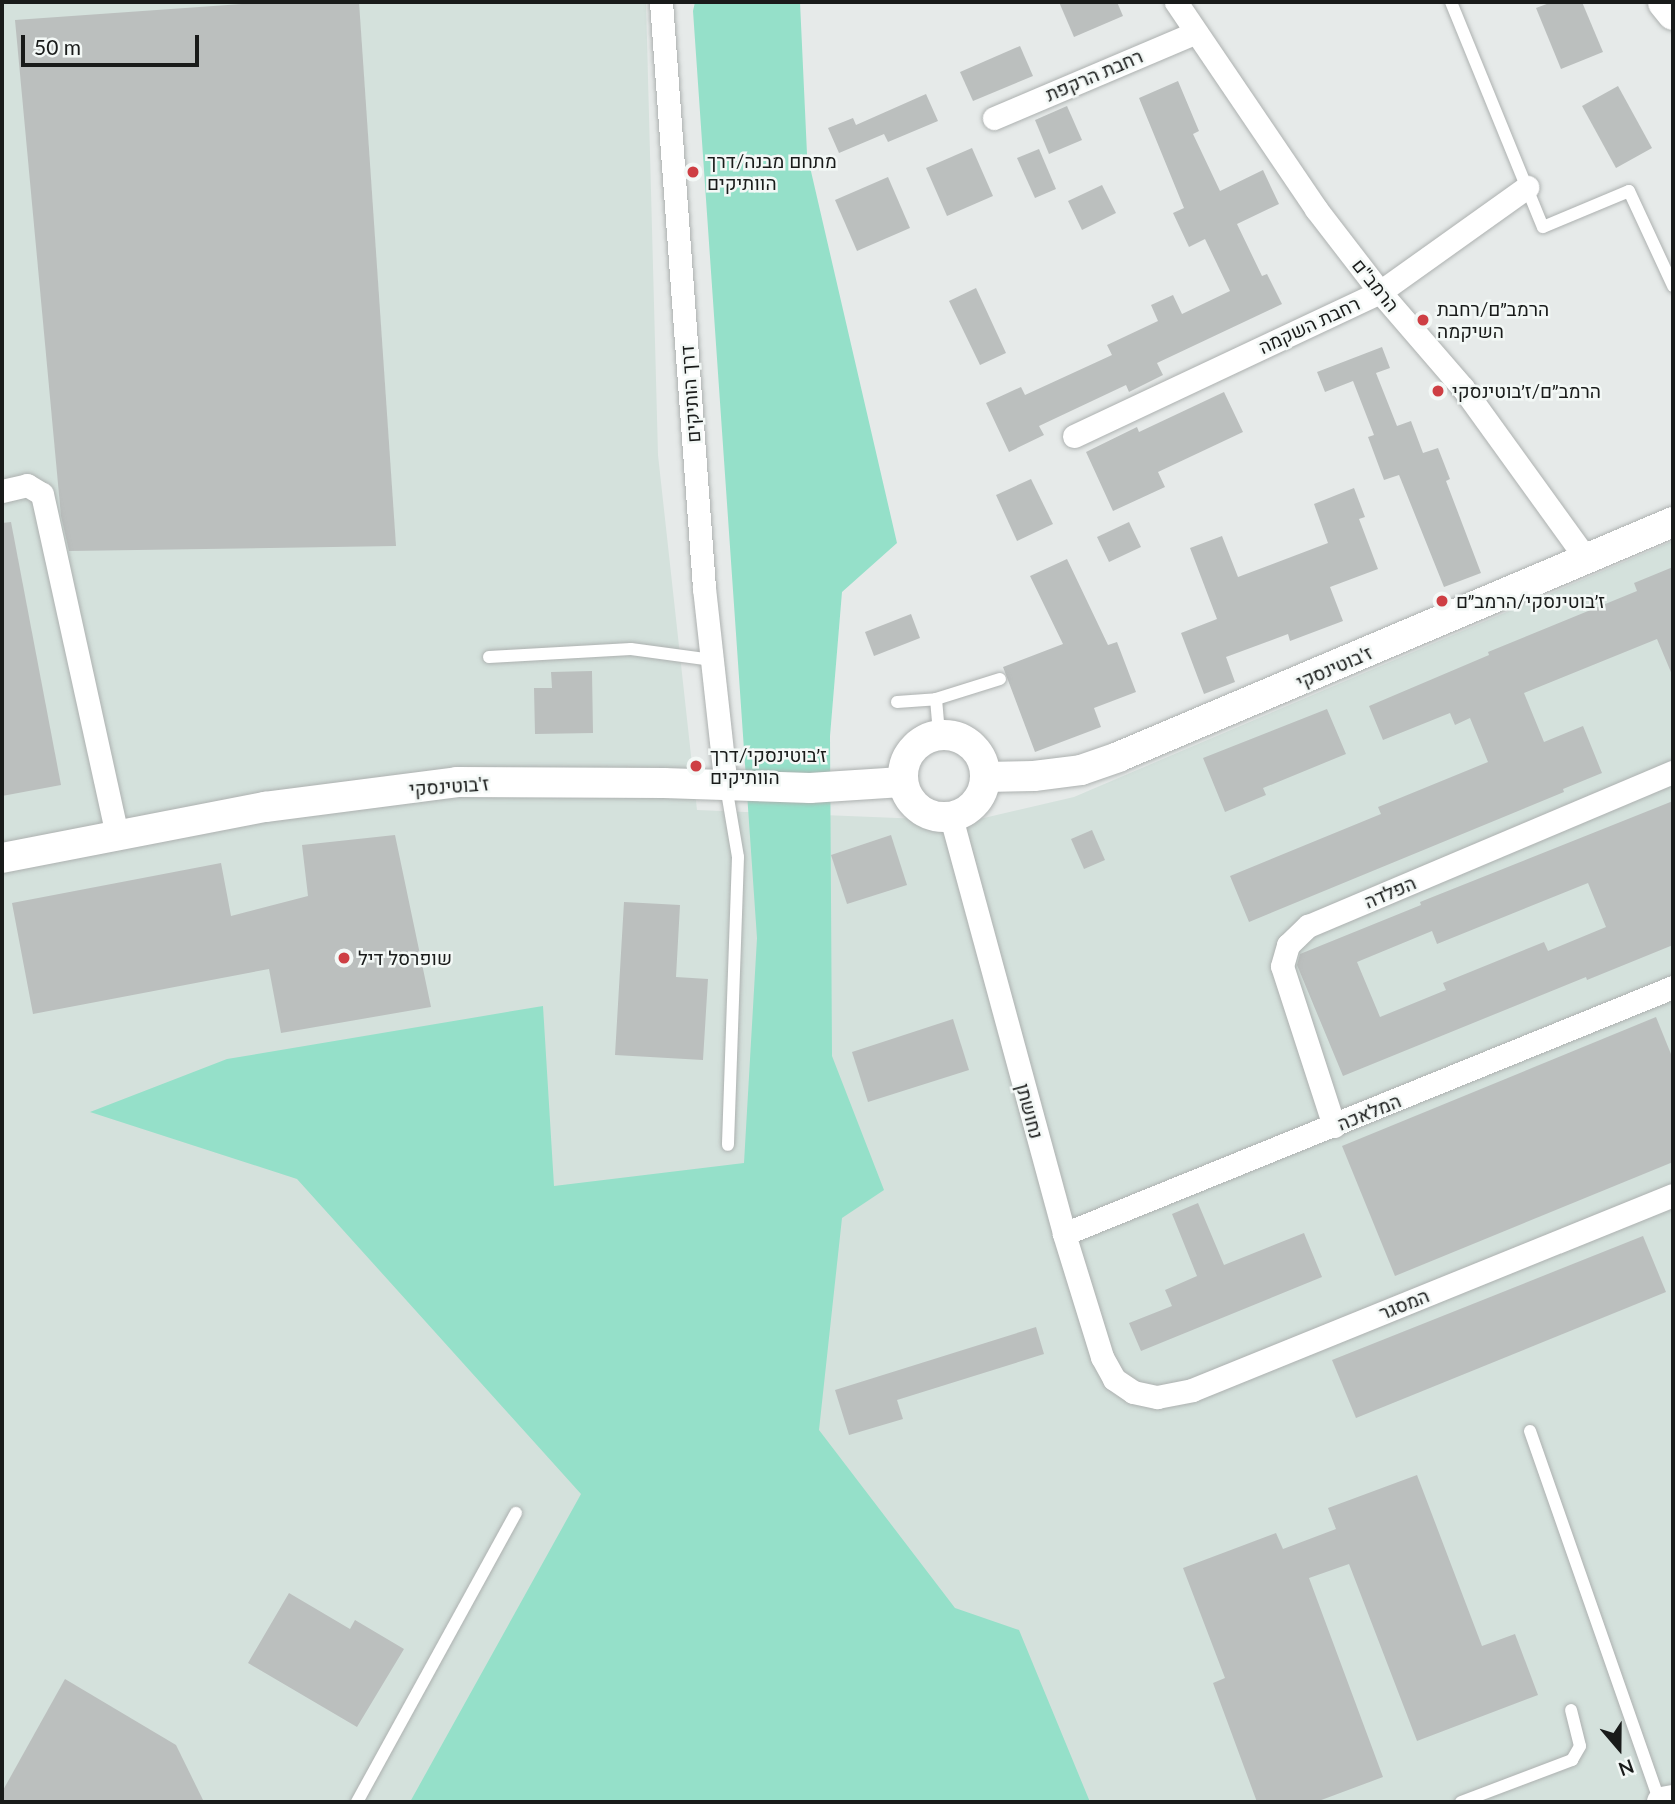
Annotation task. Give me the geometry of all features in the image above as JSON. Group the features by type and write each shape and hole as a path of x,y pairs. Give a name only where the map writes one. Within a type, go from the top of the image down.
{"main road":[{"path":"1664,2 1673,13"}],"street":[{"name":"דרך הותיקים","path":"661,2 704,588 726,786"},
{"name":"הרמב\"ם","path":"1176,2 1194,33 1316,209 1380,292 1463,388 1587,560"},
{"name":"רחבת הרקפת","path":"994,118 1194,33"},
{"name":"רחבת השקמה","path":"1074,436 1380,292 1527,187"},
{"path":"2,491 27,485 42,494 117,836"},
{"name":"ז'בוטינסקי","path":"985,777 1034,776 1069,771 1118,757 1673,522"},
{"path":"939,735 966,741 983,763 985,777 979,799 962,813 951,817 929,815 919,810 911,802 902,782 907,756 926,738 939,735"},
{"name":"הפלדה","path":"1334,1126 1282,966 1288,945 1308,926 1673,772"},
{"name":"ז'בוטינסקי","path":"2,858 265,807 457,782 664,783 810,788 902,782"},
{"name":"נחושתן","path":"951,817 1064,1234 1102,1357 1114,1379 1133,1392"},
{"name":"המלאכה","path":"1064,1234 1673,987"},
{"name":"המסגר","path":"1133,1392 1157,1397 1192,1390 1673,1195"},
{"path":"1661,1802 1673,1800"}],"lane":[{"path":"1451,2 1543,227 1629,191 1673,286"},
{"path":"489,657 631,649 712,660"},
{"path":"897,702 936,699 1000,679"},
{"path":"936,699 939,735"},
{"path":"726,786 738,858 728,1145"},
{"path":"1530,1431 1661,1802"},
{"path":"357,1802 516,1513"},
{"path":"1461,1802 1572,1760 1580,1746 1570,1710"}],"shaded area":[{"path":"2,2 646,2 658,455 697,810 971,821 1074,797 1673,541 1673,1802 2,1802"}],"green space":[{"path":"695,2 800,2 807,154 897,543 842,592 830,736 832,1056 884,1190 842,1218 819,1430 955,1608 1019,1630 1090,1802 410,1802 581,1494 297,1179 90,1112 227,1059 543,1006 554,1186 744,1163 757,938 693,11"}],"building":[{"path":"271,2 359,2 396,546 69,551 61,516 15,20"},
{"path":"1059,2 1117,2 1123,16 1074,37"},
{"path":"1552,2 1582,2 1603,52 1561,69 1536,8"},
{"path":"1020,46 1033,76 973,101 960,72"},
{"path":"1178,81 1199,131 1193,134 1220,191 1263,170 1279,204 1237,224 1262,276 1267,274 1282,304 1157,363 1163,375 1129,392 1126,385 1039,426 1044,435 1009,452 986,403 1021,387 1025,395 1112,355 1107,345 1158,321 1151,305 1173,295 1182,314 1230,291 1205,239 1189,247 1173,213 1184,208 1139,98"},
{"path":"1618,86 1652,148 1616,168 1582,106"},
{"path":"926,94 938,121 888,142 884,134 839,153 828,128 853,118 856,125"},
{"path":"1067,106 1082,140 1049,154 1035,120"},
{"path":"972,148 993,196 947,216 926,168"},
{"path":"1039,149 1056,189 1035,198 1017,158"},
{"path":"888,177 910,228 857,251 835,200"},
{"path":"1102,185 1116,213 1082,230 1068,201"},
{"path":"976,288 1006,353 980,365 949,301"},
{"path":"1382,347 1390,368 1376,373 1397,426 1411,421 1423,453 1438,448 1450,479 1446,481 1481,573 1444,587 1399,475 1384,480 1368,437 1374,435 1353,381 1325,392 1317,372"},
{"path":"1224,392 1243,432 1158,472 1165,487 1113,511 1086,452 1137,427 1139,432"},
{"path":"1031,479 1053,524 1017,541 996,495"},
{"path":"1354,488 1365,517 1359,519 1378,569 1330,587 1343,621 1290,641 1288,634 1226,657 1235,682 1204,694 1181,633 1217,619 1190,548 1222,536 1238,577 1328,543 1314,504"},
{"path":"11,522 61,785 2,796 2,523"},
{"path":"1129,522 1141,547 1109,562 1097,537"},
{"path":"1067,559 1108,645 1117,642 1136,692 1094,708 1101,727 1035,752 1003,667 1063,644 1030,576"},
{"path":"1673,567 1673,677 1657,639 1524,693 1544,742 1583,726 1602,773 1563,789 1564,792 1249,922 1230,876 1381,814 1378,807 1488,762 1470,718 1455,725 1450,713 1383,740 1369,706 1489,655 1488,652 1637,591 1634,583"},
{"path":"911,614 920,638 874,656 865,632"},
{"path":"592,671 593,733 535,734 534,688 552,688 551,672"},
{"path":"1327,709 1346,754 1263,788 1266,795 1225,812 1203,758"},
{"path":"1673,801 1673,945 1587,980 1586,977 1343,1076 1297,965 1300,954 1421,905 1420,902","holes":["1588,883 1606,927 1548,951 1544,942 1443,983 1446,990 1380,1017 1357,962 1432,931 1437,944"]},
{"path":"1092,830 1105,860 1084,869 1071,839"},
{"path":"395,835 431,1007 281,1033 269,969 33,1014 12,903 221,863 231,916 308,896 302,845"},
{"path":"891,835 907,885 847,904 831,855"},
{"path":"624,902 680,905 676,977 708,979 703,1060 615,1055"},
{"path":"1656,1017 1673,1059 1673,1162 1395,1276 1342,1146"},
{"path":"953,1019 969,1070 868,1102 852,1052"},
{"path":"1198,1203 1224,1265 1304,1233 1322,1277 1141,1351 1129,1323 1172,1306 1165,1290 1197,1276 1172,1214"},
{"path":"1643,1236 1666,1292 1356,1418 1332,1360"},
{"path":"1036,1327 1044,1354 897,1400 903,1419 849,1435 835,1390"},
{"path":"1417,1475 1482,1646 1515,1634 1538,1695 1417,1741 1349,1564 1309,1578 1383,1777 1316,1802 1257,1802 1213,1683 1225,1678 1183,1568 1276,1533 1283,1549 1336,1529 1328,1508"},
{"path":"289,1593 350,1629 355,1620 404,1649 357,1727 248,1663"},
{"path":"65,1679 176,1745 204,1802 2,1802 2,1792"}],"place":[{"name":"מתחם מבנה/דרך הוותיקים","path":"693,172"},
{"name":"הרמב״ם/רחבת השיקמה","path":"1423,320"},
{"name":"הרמב״ם/ז׳בוטינסקי","path":"1438,391"},
{"name":"ז׳בוטינסקי/הרמב״ם","path":"1442,601"},
{"name":"ז׳בוטינסקי/דרך הוותיקים","path":"696,766"},
{"name":"שופרסל דיל","path":"344,958"}]}
